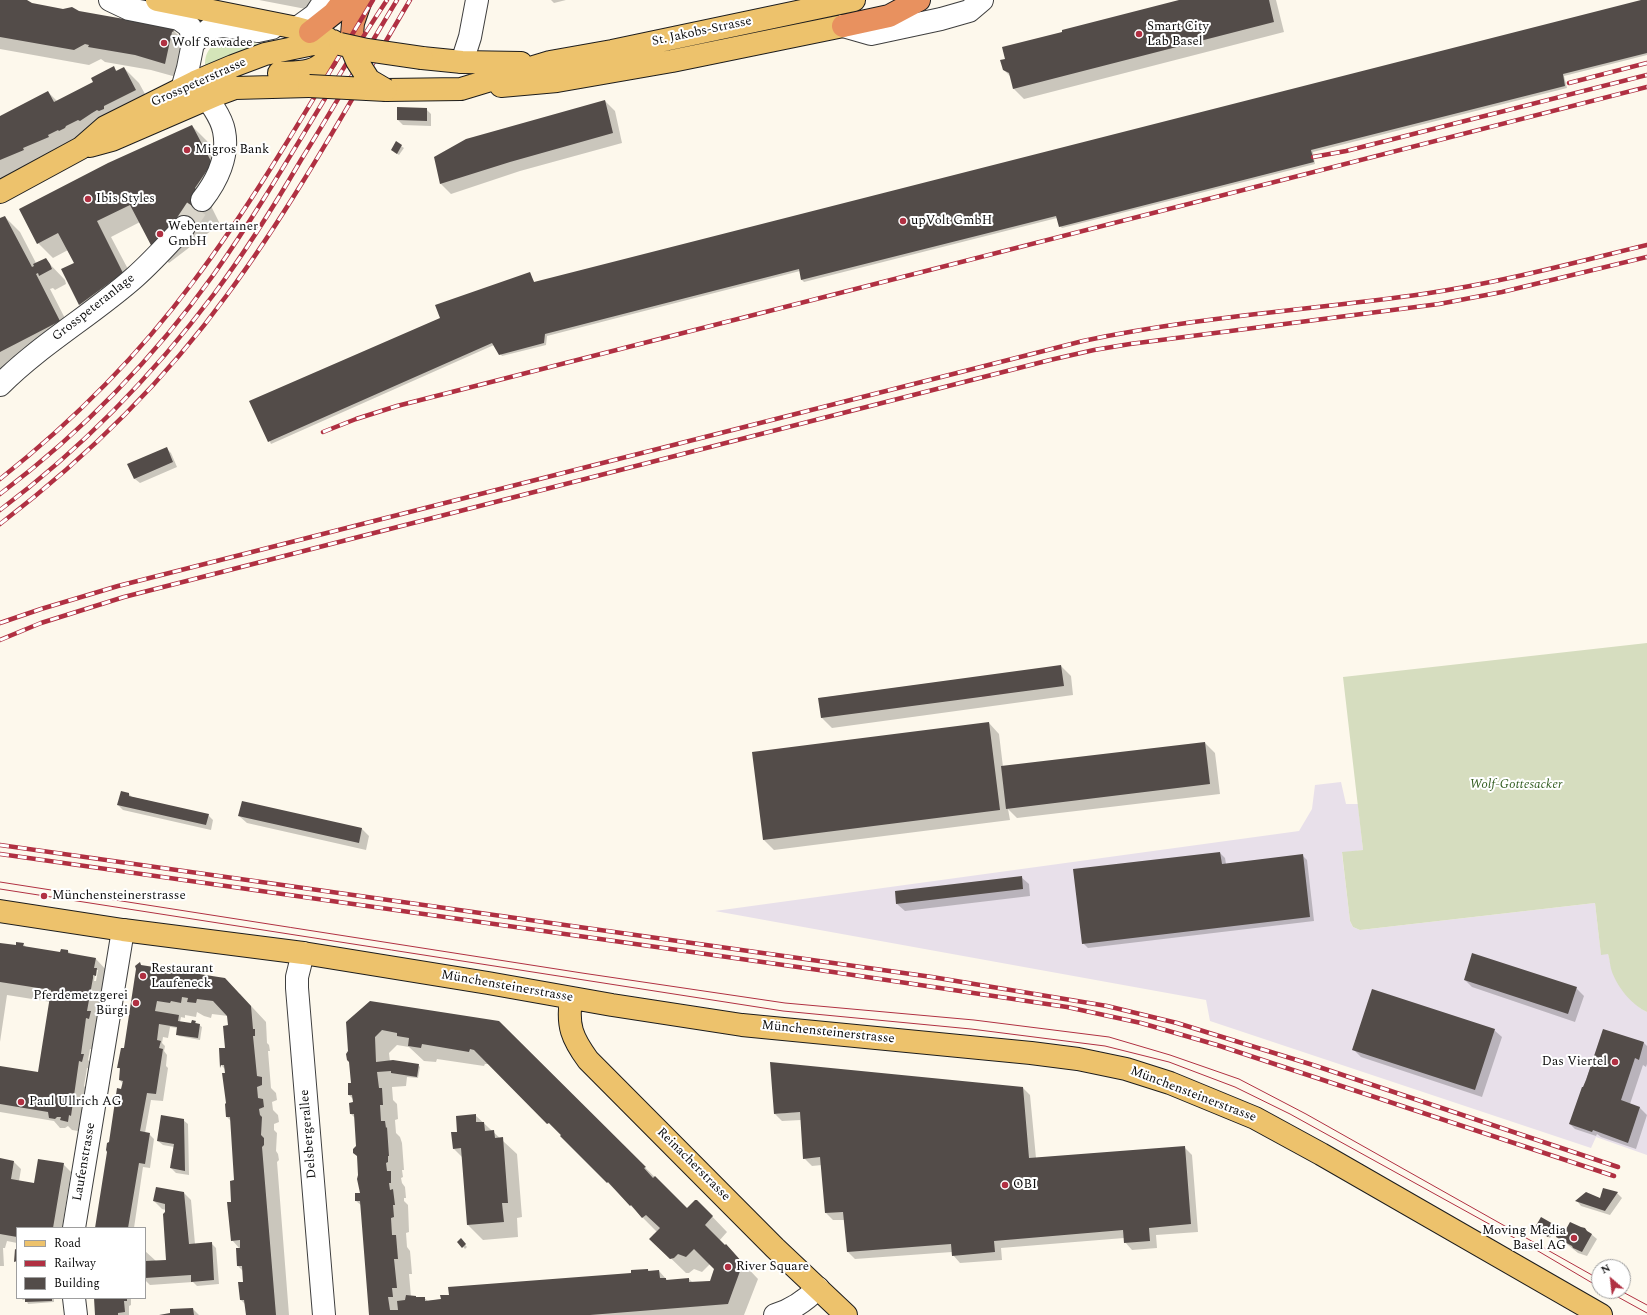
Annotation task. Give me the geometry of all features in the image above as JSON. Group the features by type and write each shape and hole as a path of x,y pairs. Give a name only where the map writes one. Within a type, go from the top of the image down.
{"highway":[{"path":"319,36 344,0"},
{"path":"319,36 352,0"},
{"path":"319,36 353,23 361,0"},
{"path":"843,26 888,16 919,0"}],"main road":[{"name":"St. Jakobs-Strasse","path":"157,0 422,58 498,64 550,62"},
{"name":"St. Jakobs-Strasse","path":"386,90 462,89 550,62 854,0"},
{"path":"462,89 557,81 672,61 843,26"},
{"name":"Grosspeterstrasse","path":"0,192 81,148 112,140 193,85 265,54 318,43 319,36"},
{"name":"Grosspeterstrasse","path":"235,88 252,75 311,70 319,66 326,60 319,36"},
{"path":"319,36 357,61 369,80 386,90"},
{"name":"Grosspeterstrasse","path":"193,85 235,88 309,86 386,90"},
{"name":"Münchensteinerstrasse","path":"0,911 123,930 303,953 572,998 742,1024 1031,1053 1078,1059 1126,1069 1170,1083 1255,1118 1321,1154 1601,1315"},
{"name":"Reinacherstrasse","path":"572,998 569,1013 570,1028 573,1037 588,1060 770,1242 846,1315"}],"street":[{"path":"110,0 129,9 179,19 190,27 193,43 193,85 224,130 225,152 211,188 202,200"},
{"path":"319,36 314,15 325,0"},
{"path":"462,62 470,36 477,0"},
{"path":"843,26 871,34 941,19 969,11 982,0"},
{"name":"St. Jakobs-Strasse","path":"193,43 211,28 224,26 258,31 319,36"},
{"name":"Grosspeteranlage","path":"0,385 18,367 134,278 184,227"},
{"name":"Laufenstrasse","path":"74,1227 123,930"},
{"name":"Delsbergerallee","path":"303,953 297,977 297,988 324,1315"},
{"path":"775,1315 807,1299 818,1288"},
{"path":"74,1299 76,1315"}],"shaded area":[{"path":"1341,782 1346,804 1358,804 1363,850 1342,853 1350,921 1353,927 1360,930 1595,903 1601,954 1608,954 1613,973 1640,1008 1647,1012 1647,1155 1596,1137 1591,1148 1210,1021 1206,1000 715,911 1299,831 1312,809 1315,785"}],"green space":[{"path":"228,39 264,45 206,72 205,60 209,50 216,43"},
{"name":"Wolf-Gottesacker","path":"1647,643 1647,1012 1636,1005 1622,990 1612,972 1608,954 1601,955 1595,903 1360,930 1353,927 1350,921 1342,852 1363,850 1343,677"}],"building":[{"path":"0,0 27,0 32,3 63,9 72,7 79,11 169,27 170,29 172,28 174,31 172,32 165,64 135,55 88,47 89,45 85,44 74,50 0,37"},
{"path":"1179,0 1269,0 1274,22 1013,89 1009,73 1003,70 1000,60 1005,59 1002,47"},
{"name":"upVolt GmbH","path":"1641,0 1647,0 1647,53 1563,74 1565,86 1311,150 1314,162 1059,227 1056,216 801,280 799,269 545,334 544,343 499,355 492,343 268,442 249,401 440,318 435,305 530,272 534,282"},
{"path":"114,66 116,71 124,67 136,90 104,106 104,109 99,111 97,110 80,121 78,120 59,131 58,130 48,135 49,137 23,148 24,150 0,160 0,116 48,91 54,102 93,82 91,78"},
{"path":"605,100 613,133 510,162 440,184 434,157 466,139"},
{"path":"397,107 427,108 427,121 397,120"},
{"path":"192,125 212,163 195,188 206,208 153,249 130,205 97,221 123,273 79,305 61,269 74,263 58,233 37,244 19,209 108,163"},
{"path":"396,141 402,145 397,154 391,150"},
{"path":"5,216 32,267 34,266 33,264 46,258 50,264 52,269 39,276 38,273 36,274 60,321 0,352 0,218"},
{"path":"167,447 173,462 134,479 127,464"},
{"path":"1061,665 1064,686 821,718 818,698"},
{"path":"989,722 1000,810 763,840 752,752"},
{"path":"1205,742 1210,784 1006,809 1001,766"},
{"path":"121,791 129,793 129,796 209,814 206,825 117,805"},
{"path":"242,801 362,828 359,843 238,816"},
{"path":"1220,852 1222,864 1303,854 1310,917 1082,944 1073,869"},
{"path":"1022,876 1023,889 896,904 895,891"},
{"path":"16,942 24,943 23,946 60,952 61,949 68,950 68,953 96,958 94,968 97,968 96,976 93,975 87,1011 91,1011 89,1019 86,1018 81,1054 84,1054 82,1062 79,1061 71,1116 69,1115 68,1122 60,1120 61,1117 57,1117 55,1119 49,1118 48,1112 0,1104 0,1066 38,1072 51,990 0,982 0,943 16,945"},
{"path":"1472,953 1577,987 1568,1014 1464,980"},
{"path":"140,962 141,965 225,978 251,1006 253,1029 255,1029 255,1036 253,1036 257,1076 262,1077 262,1085 257,1087 258,1098 263,1099 264,1107 259,1109 262,1117 261,1135 264,1138 264,1145 262,1147 276,1315 246,1315 244,1300 240,1300 238,1282 243,1282 242,1266 237,1266 236,1248 240,1248 240,1240 231,1241 227,1202 231,1202 230,1181 234,1180 230,1117 226,1117 226,1103 222,1073 225,1073 224,1065 221,1065 220,1068 219,1048 225,1048 223,1026 228,1025 227,1016 213,1001 197,999 196,1003 187,1002 188,998 182,997 181,1003 157,1001 155,1011 179,1015 178,1021 191,1023 192,1020 196,1021 195,1023 200,1024 198,1038 176,1035 177,1027 159,1024 157,1040 161,1041 159,1048 163,1049 156,1094 147,1093 140,1131 150,1133 145,1164 139,1163 128,1227 95,1227 107,1152 107,1143 109,1142 117,1088 121,1089 123,1081 119,1080 120,1068 117,1068 121,1048 124,1048 136,969 135,966"},
{"path":"1372,989 1495,1029 1475,1090 1352,1050"},
{"path":"370,1001 499,1021 646,1167 644,1168 653,1178 655,1176 687,1208 695,1200 697,1200 713,1216 705,1225 725,1245 726,1244 743,1263 728,1304 590,1315 369,1315 360,1201 355,1201 355,1193 360,1193 357,1179 357,1156 353,1153 353,1149 356,1146 354,1114 350,1114 349,1103 353,1102 352,1095 348,1095 348,1083 351,1083 349,1062 346,1054 348,1051 346,1022","holes":["382,1030 397,1033 397,1036 409,1038 408,1046 421,1048 422,1044 469,1052 470,1049 474,1050 547,1124 549,1123 561,1135 560,1136 607,1183 608,1182 642,1218 646,1215 660,1228 649,1239 670,1259 674,1258 678,1254 686,1257 694,1249 714,1269 710,1281 689,1282 689,1278 666,1280 666,1278 660,1278 659,1270 631,1270 631,1273 448,1287 449,1295 440,1295 441,1299 425,1301 425,1297 406,1295 405,1300 397,1301 398,1310 390,1310 388,1297 393,1297 392,1288 397,1288 394,1259 398,1259 396,1235 392,1235 391,1218 394,1217 393,1205 395,1205 393,1189 390,1190 389,1183 391,1183 391,1171 387,1171 386,1163 388,1162 389,1156 387,1127 386,1128 385,1121 381,1121 380,1105 383,1105 382,1088 379,1088 377,1072 391,1071 391,1073 417,1077 419,1064 393,1060 376,1062 375,1037"]},
{"path":"1603,1029 1644,1042 1639,1060 1635,1058 1621,1100 1640,1107 1628,1143 1593,1130 1592,1132 1569,1124"},
{"name":"OBI","path":"770,1062 1023,1087 1029,1158 1185,1146 1191,1224 1149,1228 1150,1241 1124,1243 1123,1230 994,1241 995,1252 952,1256 951,1244 847,1252 843,1212 825,1213 820,1157 803,1159 800,1112 774,1114"},
{"path":"476,1114 476,1122 484,1122 485,1131 494,1130 495,1138 503,1137 508,1203 502,1203 504,1222 467,1225 461,1148 453,1149 451,1132 457,1132 456,1116"},
{"path":"161,1115 184,1119 185,1171 170,1168 174,1144 157,1141"},
{"path":"0,1158 14,1161 11,1179 34,1183 38,1159 64,1163 53,1227 16,1227 16,1237 0,1234"},
{"path":"156,1187 184,1192 189,1244 212,1242 214,1280 191,1282 191,1275 146,1278 146,1261 166,1260 163,1214 165,1212 165,1204 153,1201"},
{"path":"1603,1188 1618,1192 1605,1211 1575,1201 1586,1192 1600,1198"},
{"path":"1541,1217 1555,1225 1548,1237 1534,1229"},
{"name":"Moving Media Basel AG","path":"1570,1222 1585,1228 1592,1234 1582,1252 1556,1237 1558,1230 1562,1229 1565,1231"},
{"path":"461,1238 466,1244 462,1248 457,1242"},
{"path":"15,1249 16,1261 14,1262"},
{"path":"25,1299 52,1299 52,1301 25,1302"},
{"path":"94,1299 127,1299 127,1301 124,1301 125,1312 118,1313 118,1315 95,1315"},
{"path":"193,1308 194,1315 159,1315 170,1313 170,1309"}],"tunnel":[{"path":"184,227 202,200"}],"tram line":[{"path":"0,882 582,973 785,1003 974,1020 1109,1037 1170,1055 1239,1079 1306,1114 1591,1274"},
{"path":"0,889 783,1011 971,1029 1105,1046 1169,1062 1235,1087 1290,1114 1538,1251 1591,1282"},
{"path":"1631,1296 1647,1305"},
{"path":"1622,1299 1647,1313"}],"railway":[{"path":"0,479 53,435 103,387 127,362 172,309 218,248 264,179 373,0"},
{"path":"0,494 60,445 88,419 142,364 191,305 237,241 259,207 343,68 387,0"},
{"path":"0,510 59,462 114,410 141,382 191,324 214,294 270,211 397,0"},
{"path":"0,524 32,499 93,446 122,418 177,359 227,295 276,224 345,112 410,0"},
{"path":"1569,83 1647,63"},
{"path":"1313,157 1346,151 1647,75"},
{"path":"323,432 356,419 397,406 1647,87"},
{"path":"0,623 118,586 1083,341 1210,320 1423,294 1536,272 1647,245"},
{"path":"0,640 41,623 124,597 1050,360 1130,344 1439,304 1502,292 1647,257"},
{"path":"0,845 932,977 1107,1006 1177,1023 1313,1065 1618,1167"},
{"path":"0,854 833,972 1067,1007 1141,1023 1217,1045 1614,1176"}],"place":[{"name":"Smart City Lab Basel","path":"1139,34"},
{"name":"Wolf Sawadee","path":"164,43"},
{"name":"Migros Bank","path":"187,150"},
{"name":"Ibis Styles","path":"88,199"},
{"name":"upVolt GmbH","path":"903,221"},
{"name":"Webentertainer GmbH","path":"160,234"},
{"name":"Münchensteinerstrasse","path":"44,896"},
{"name":"Restaurant Laufeneck","path":"143,976"},
{"name":"Pferdemetzgerei Bürgi","path":"136,1003"},
{"name":"Das Viertel","path":"1615,1062"},
{"name":"Paul Ullrich AG","path":"21,1102"},
{"name":"OBI","path":"1005,1185"},
{"name":"Moving Media Basel AG","path":"1574,1238"},
{"name":"River Square","path":"728,1267"}]}
